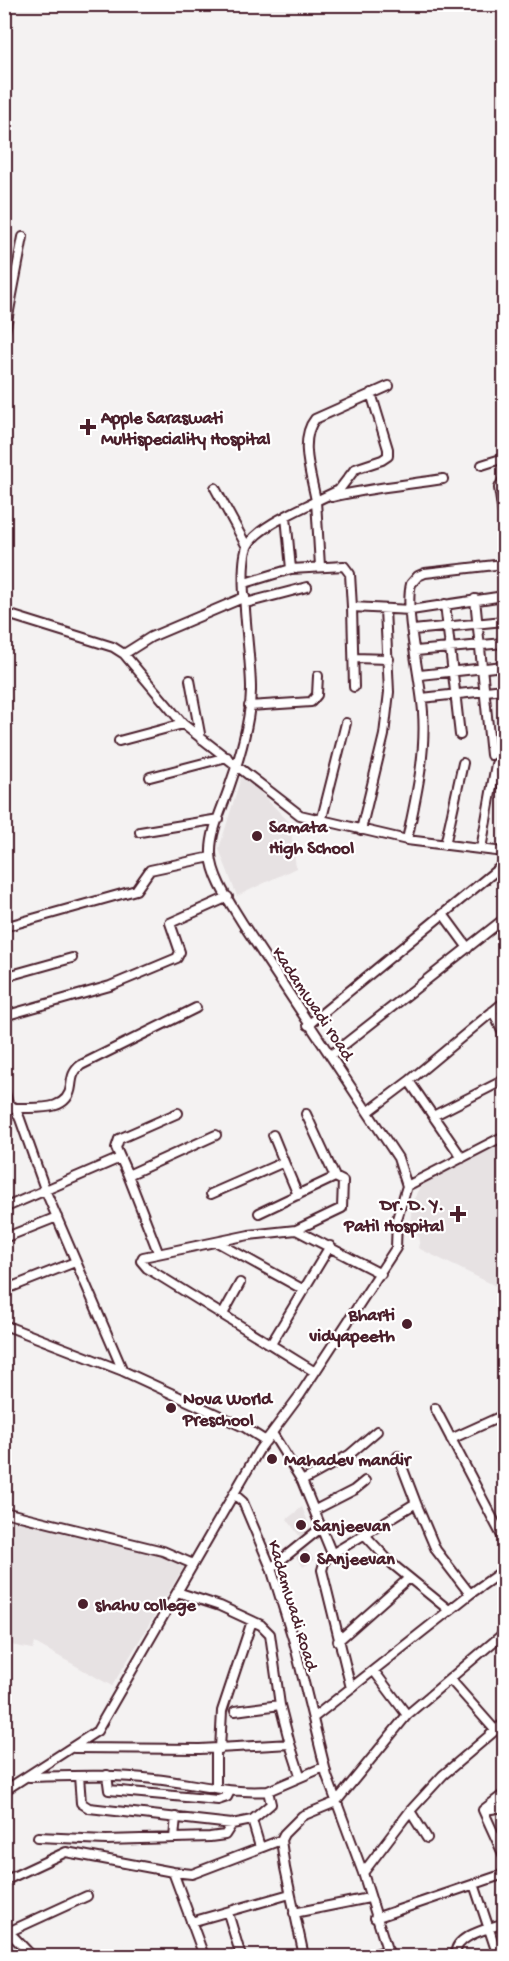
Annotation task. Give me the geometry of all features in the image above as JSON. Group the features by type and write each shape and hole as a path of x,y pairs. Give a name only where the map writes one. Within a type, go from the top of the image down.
{"street":[{"path":"4,337 23,237"},
{"path":"321,566 316,501 307,450 309,426 315,420 389,386"},
{"path":"4,927 136,890 150,870 211,857 211,845 238,764 249,706 250,668 245,583 248,547 259,533 286,516 339,490 355,469 388,456 388,449 371,393"},
{"path":"482,465 504,458"},
{"path":"504,478 500,483 504,521"},
{"path":"316,501 369,488 388,488 443,479"},
{"path":"215,488 248,547"},
{"path":"286,516 291,569"},
{"path":"407,840 423,761 422,698 410,589 418,576 504,564"},
{"path":"245,583 291,569 321,566 348,568 351,579 354,687"},
{"path":"124,654 171,627 246,600 307,587"},
{"path":"352,607 411,610 504,596 504,608"},
{"path":"475,599 490,755"},
{"path":"445,604 460,735"},
{"path":"361,830 384,735 389,659 385,609"},
{"path":"4,613 113,647 124,654 183,724 238,764 287,808 300,815 321,822 407,840 504,852"},
{"path":"413,630 504,621"},
{"path":"416,651 504,643"},
{"path":"354,658 389,659"},
{"path":"420,675 504,666"},
{"path":"249,706 311,702 317,695 318,676"},
{"path":"190,680 201,739"},
{"path":"422,698 504,689"},
{"path":"321,822 346,723"},
{"path":"118,741 183,724"},
{"path":"150,777 227,757"},
{"path":"445,846 463,763"},
{"path":"481,849 496,764"},
{"path":"140,832 219,819"},
{"name":"Kadamwadi road","path":"211,857 228,897 308,1025 331,1055 398,1158 407,1186"},
{"path":"308,1025 504,864"},
{"path":"4,1016 101,989 177,958 180,952 170,923 228,897"},
{"path":"443,914 468,948"},
{"path":"331,1055 504,919"},
{"path":"4,977 72,958"},
{"path":"368,1112 504,1002"},
{"path":"9,1105 56,1106 63,1102 70,1092 73,1074 81,1065 196,1008"},
{"path":"493,1011 504,1036"},
{"path":"435,1115 504,1080"},
{"path":"409,1081 435,1115 462,1158"},
{"path":"4,1089 75,1262 123,1371"},
{"path":"158,1252 120,1158 117,1143 123,1136 178,1113"},
{"path":"297,1230 342,1208 343,1181 335,1177 306,1114"},
{"path":"128,1175 216,1135"},
{"path":"273,1135 298,1195"},
{"path":"4,1791 28,1778 97,1731 266,1441 315,1372 396,1248 397,1219 407,1186 504,1136"},
{"path":"4,1208 46,1192 120,1158"},
{"path":"211,1194 284,1162"},
{"path":"259,1213 335,1177"},
{"path":"4,1238 57,1217"},
{"path":"315,1372 143,1265 143,1257 158,1252 277,1230 297,1230 381,1274"},
{"path":"218,1242 304,1290"},
{"path":"271,1344 330,1246"},
{"path":"4,1290 75,1262"},
{"path":"223,1314 240,1283"},
{"path":"4,1325 123,1371 244,1427 266,1441"},
{"path":"435,1408 504,1540"},
{"path":"451,1439 504,1415"},
{"path":"302,1481 350,1455 377,1431"},
{"path":"272,1433 302,1481 332,1554"},
{"path":"398,1456 436,1550 470,1594"},
{"path":"315,1510 354,1490 365,1481"},
{"name":"Kadamwadi Road","path":"235,1495 243,1502 271,1568 313,1718 324,1767 363,1873 375,1918 388,1953"},
{"path":"351,1688 322,1570 325,1560 416,1503"},
{"path":"4,1512 163,1551 193,1564"},
{"path":"271,1568 322,1527"},
{"path":"364,1534 409,1578 450,1611"},
{"path":"313,1718 470,1594 504,1570"},
{"path":"338,1641 409,1578"},
{"path":"177,1592 220,1606 261,1625 270,1634 280,1705 300,1775"},
{"path":"216,1788 222,1711 252,1621"},
{"path":"4,1881 66,1852 192,1874 281,1840 295,1821 336,1802 407,1715 504,1633"},
{"path":"374,1671 407,1715"},
{"path":"450,1679 495,1730"},
{"path":"235,1711 280,1705"},
{"path":"363,1873 410,1811 443,1775 504,1723"},
{"path":"73,1748 218,1749 290,1744"},
{"path":"28,1778 107,1775 230,1791 268,1791 300,1775 324,1767"},
{"path":"107,1775 109,1790 146,1795 218,1800 227,1797 230,1791"},
{"path":"79,1776 80,1797 84,1806 232,1824 252,1820 269,1808 272,1799 268,1791"},
{"path":"483,1810 504,1794"},
{"path":"483,1810 504,1807"},
{"path":"483,1810 504,1856"},
{"path":"410,1811 428,1838"},
{"path":"174,1838 176,1817"},
{"path":"252,1820 260,1847"},
{"path":"38,1837 106,1840 222,1836 228,1833 232,1824"},
{"path":"281,1840 304,1956"},
{"path":"173,1872 204,1956"},
{"path":"375,1918 504,1874"},
{"path":"474,1884 498,1956"},
{"path":"191,1922 290,1894"},
{"path":"32,1956 7,1933 87,1896"},
{"path":"294,1913 369,1898"},
{"path":"228,1913 241,1956"},
{"path":"456,1956 454,1949 459,1942 504,1923"},
{"path":"369,1956 388,1953"}],"shaded area":[{"name":"Samata High School","path":"242,774 290,823 296,868 237,896 219,849"},
{"name":"Dr. D. Y. Patil Hospital","path":"504,1141 504,1290 418,1248 420,1239 410,1225 412,1203 423,1183"},
{"name":"Sanjeevan","path":"302,1507 312,1532 300,1537 287,1519"},
{"name":"shahu college","path":"5,1518 154,1553 185,1565 112,1686 35,1643 33,1649 5,1644"},
{"name":"SAnjeevan","path":"306,1548 314,1560 303,1567 296,1557"}],"place":[{"name":"Apple Saraswati Multispeciality Hospital","path":"88,427"},
{"name":"Samata High School","path":"257,836"},
{"name":"Dr. D. Y. Patil Hospital","path":"458,1214"},
{"name":"Bharti vidyapeeth","path":"407,1324"},
{"name":"Nova World Preschool","path":"171,1408"},
{"name":"Mahadev mandir","path":"272,1459"},
{"name":"Sanjeevan","path":"301,1525"},
{"name":"SAnjeevan","path":"305,1558"},
{"name":"shahu college","path":"83,1604"}]}
